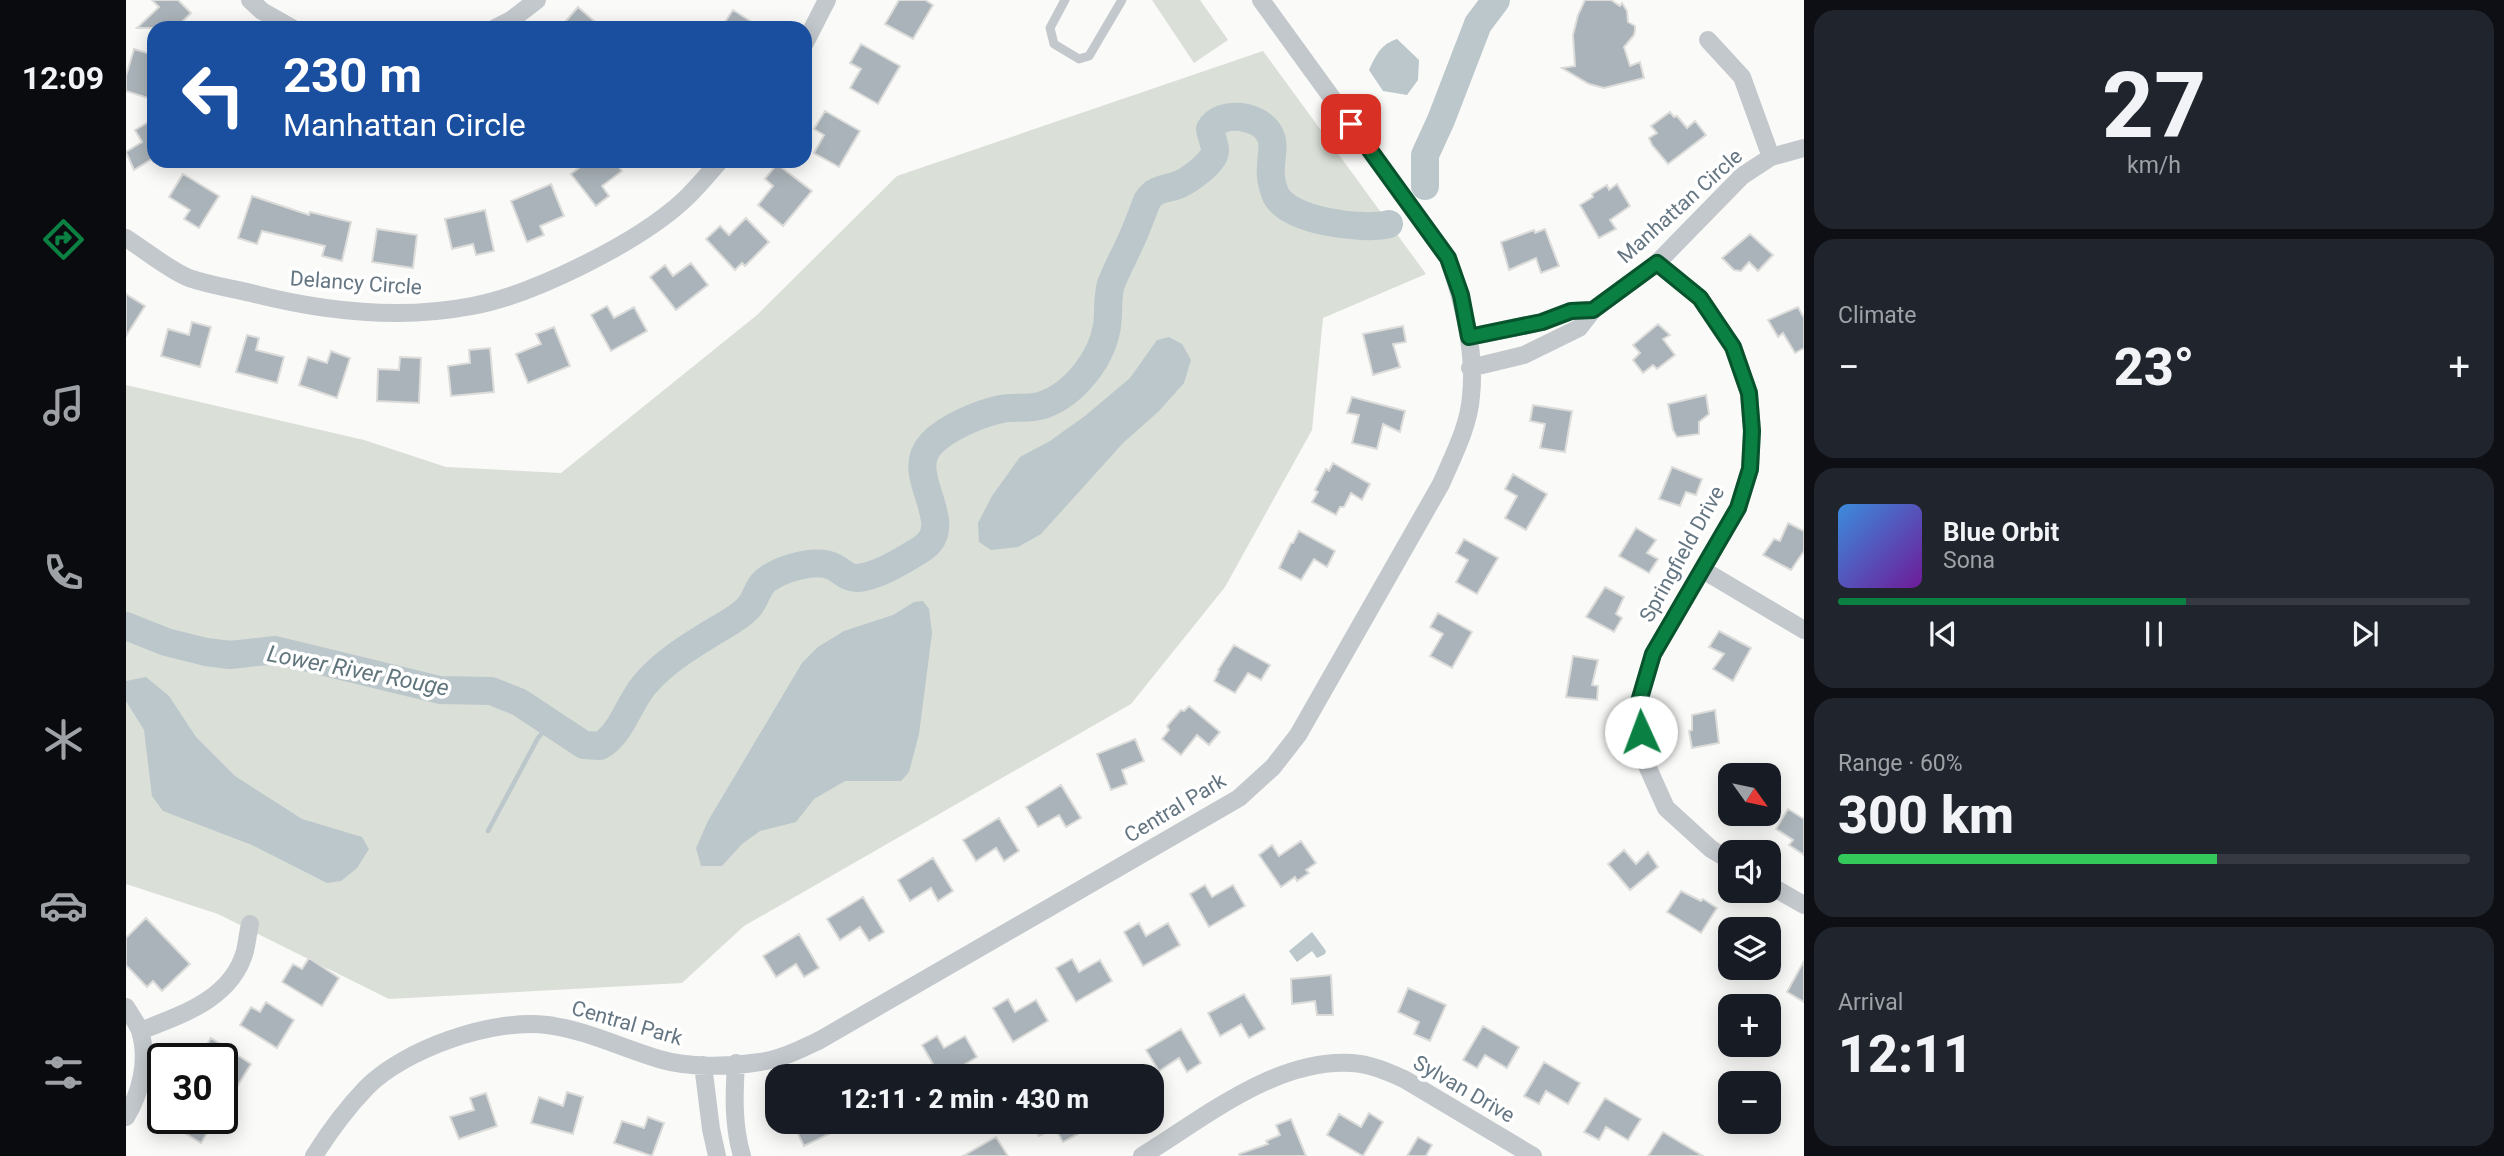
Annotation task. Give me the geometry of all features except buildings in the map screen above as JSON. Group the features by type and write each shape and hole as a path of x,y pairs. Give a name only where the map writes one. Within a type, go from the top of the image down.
{"street":[{"path":"250,0 280,21"},
{"path":"509,21 537,0"},
{"path":"812,29 827,0"},
{"name":"Central Park","path":"314,1156 332,1127 367,1086 410,1056 454,1037 496,1027 545,1025 588,1034 662,1060 703,1065 761,1062 792,1053 820,1040 1240,798 1273,767 1298,734 1441,484 1459,440 1472,397 1469,337 1461,295 1448,258 1261,0"},
{"path":"1708,40 1742,77 1771,157"},
{"name":"Manhattan Circle","path":"1470,368 1524,355 1579,328 1593,310 1657,263 1742,176 1771,157 1804,148"},
{"name":"Delancy Circle","path":"126,238 187,277 292,304 381,312 419,312 473,306 516,293 603,254 646,228 682,201 713,168"},
{"name":"Springfield Drive","path":"1657,263 1700,298 1733,347 1749,393 1752,431 1750,469 1738,508 1653,654 1638,705 1644,759 1665,808 1718,853"},
{"name":"Manhattan Circle","path":"1469,337 1542,322 1571,311 1593,310"},
{"path":"1703,570 1804,630"},
{"path":"1781,891 1804,905"},
{"path":"140,1031 197,1009 229,982 244,953 250,924"},
{"path":"126,1007 140,1031 143,1059 142,1081 126,1117"},
{"path":"736,1063 733,1101 736,1135 743,1156"},
{"name":"Sylvan Drive","path":"1142,1156 1277,1075 1315,1065 1354,1063 1404,1079 1533,1156"},
{"path":"703,1065 717,1156"}],"lane":[{"path":"1065,0 1050,28 1054,44 1079,59 1089,56 1122,0"}],"shaded area":[{"path":"1152,0 1200,0 1228,40 1194,63"},
{"path":"1397,39 1419,60 1418,80 1407,95 1383,91 1369,70 1383,47"},
{"path":"1263,51 1426,274 1323,318 1312,430 1225,587 1131,704 744,926 682,983 389,999 218,914 126,884 126,385 364,440 446,467 561,473 757,315 897,176"},
{"path":"1169,337 1182,344 1191,360 1184,383 1159,411 1123,443 1041,534 1018,547 991,550 979,542 978,523 992,496 1020,457 1050,441 1085,416 1130,378 1157,340"},
{"path":"923,601 929,609 932,633 919,734 909,772 901,781 845,781 814,799 796,822 760,831 742,844 722,866 701,866 696,848 708,821 802,663 818,647 844,631 893,615 914,602"},
{"path":"146,677 169,696 196,737 235,776 302,819 362,837 369,849 357,868 341,881 327,883 252,845 163,811 152,796 144,730 126,701 126,681"},
{"path":"1312,932 1326,951 1325,954 1317,958 1312,951 1297,962 1289,951"}],"waterway":[{"name":"Lower River Rouge","path":"1425,186 1425,155 1478,24 1496,0"},
{"name":"Lower River Rouge","path":"126,626 166,642 206,652 230,655 275,650 440,690 491,691 519,702 584,745 600,746 614,734 640,690 662,667 741,614 769,578 783,571 810,564 827,564 851,577 866,577 898,563 931,540 935,527 934,514 923,471 924,457 931,444 954,427 983,414 1006,408 1038,406 1055,400 1076,384 1093,362 1104,338 1111,284 1147,201 1158,191 1189,179 1211,160 1215,151 1210,129 1215,123 1231,117 1241,117 1265,128 1272,142 1271,173 1275,193 1282,203 1294,211 1326,222 1345,225 1389,224"},
{"path":"488,831 538,738 551,723"}],"route":[{"path":"1351,124 1448,258 1461,295 1469,337 1542,322 1571,311 1593,310 1657,263 1700,298 1733,347 1749,393 1752,431 1750,469 1738,508 1653,654 1638,705 1641,732"}]}
